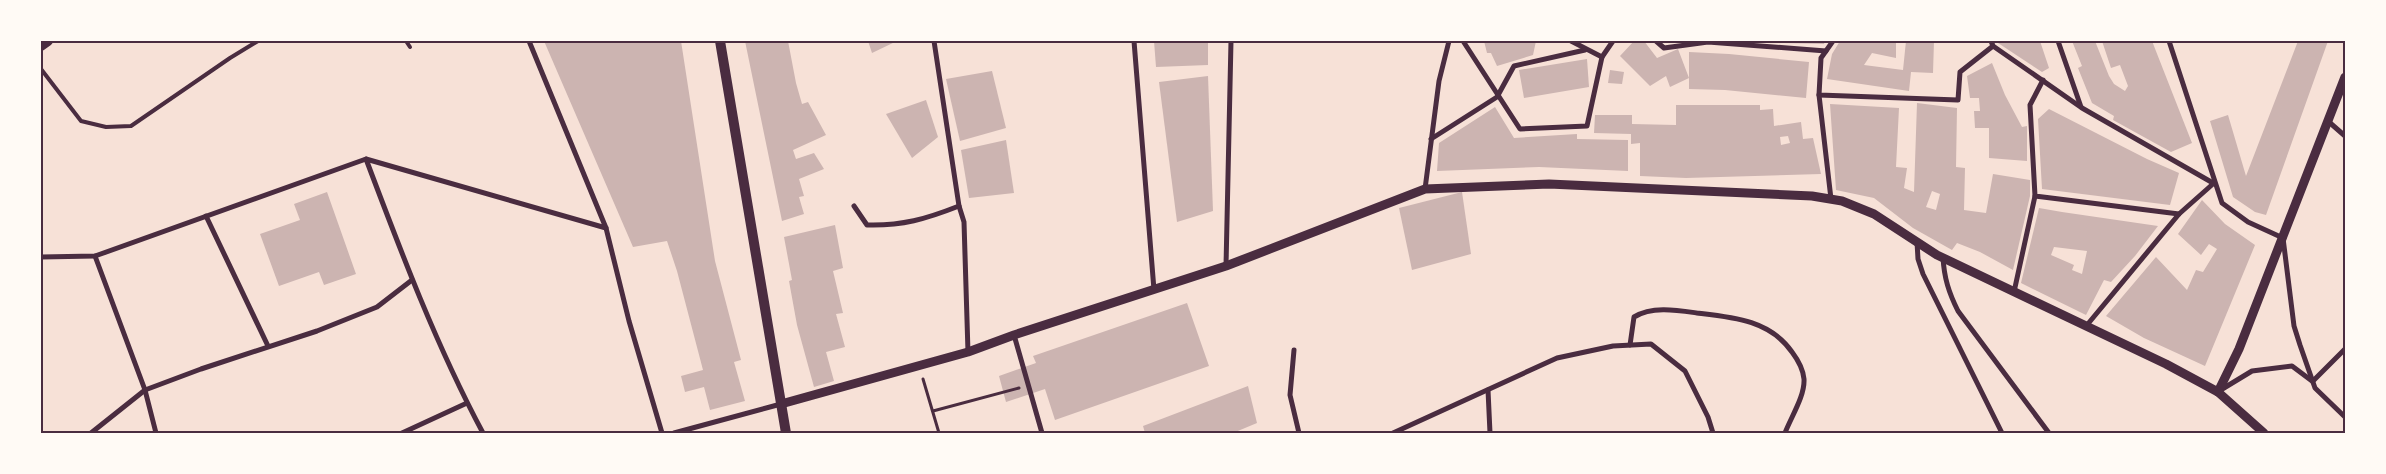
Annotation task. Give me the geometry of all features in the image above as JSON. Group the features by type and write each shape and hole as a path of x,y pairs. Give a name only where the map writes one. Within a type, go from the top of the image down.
{"main road":[{"path":"41,46 48,41"},
{"path":"720,41 786,433"}],"street":[{"path":"529,41 606,228 629,321 662,433"},
{"path":"934,41 959,206 964,222 968,352"},
{"path":"1134,41 1154,290"},
{"path":"1226,266 1231,41"},
{"path":"1425,189 1439,81 1449,41"},
{"path":"1462,41 1497,97 1520,129 1587,126 1602,57 1613,41"},
{"path":"1571,41 1585,50 1602,57"},
{"path":"1656,41 1664,48 1708,42 1826,51"},
{"path":"1831,199 1819,95 1821,58 1833,41"},
{"path":"2058,41 2082,108"},
{"path":"2169,41 2222,203 2248,222 2283,238"},
{"path":"1819,95 1958,100 1960,72 1992,44 2082,108 2214,183"},
{"path":"1432,139 1497,97 1514,66 1585,50"},
{"path":"2218,392 2239,349 2345,77"},
{"path":"2014,292 2035,196 2030,105 2043,80"},
{"path":"2329,122 2345,136"},
{"path":"41,257 95,256 366,160 606,228"},
{"path":"366,160 412,280 482,433"},
{"path":"2087,325 2179,214 2214,183"},
{"path":"674,433 968,352 1014,335 1226,266 1425,189 1549,184 1768,193 1831,199 1874,214 1943,257 2087,325 2218,392 2264,433"},
{"path":"2035,196 2179,214"},
{"path":"854,206 867,225 892,225 925,219 959,206"},
{"path":"206,216 268,346"},
{"path":"2283,238 2294,326 2300,345 2315,388 2345,416"},
{"path":"1917,242 1918,259 1923,274 2002,433"},
{"path":"95,256 145,390 156,433"},
{"path":"1943,257 1944,278 1949,294 1958,311 2049,433"},
{"path":"91,433 145,390 268,346 317,331 377,307 412,280"},
{"path":"1630,345 1634,317 1641,313 1658,310 1734,317 1758,324 1782,338 1800,364 1804,380 1796,408 1785,433"},
{"path":"1014,335 1042,433"},
{"path":"1393,433 1557,358 1612,346 1651,344 1685,371 1708,417 1713,433"},
{"path":"2313,381 2345,349"},
{"path":"1294,350 1290,395 1299,433"},
{"path":"2218,392 2252,371 2272,368 2292,366 2313,381"},
{"path":"1488,390 1490,433"},
{"path":"402,433 467,403"}],"lane":[{"path":"41,69 81,121 106,127 131,126 258,41"},
{"path":"406,41 410,47"}],"path":[{"path":"920,366 939,433"},
{"path":"933,411 1028,385"}],"building":[{"path":"544,41 681,41 715,261 741,360 734,362 745,401 710,410 704,387 685,392 681,376 703,370 677,271 667,241 633,247"},
{"path":"745,41 788,41 802,104 808,102 826,135 793,150 796,159 814,153 824,169 799,179 804,196 799,197 804,214 782,221"},
{"path":"868,41 897,41 872,53"},
{"path":"1154,41 1208,41 1208,65 1156,67"},
{"path":"1484,41 1536,41 1533,55 1497,66 1491,53 1487,53"},
{"path":"1634,41 1644,41 1657,58 1678,49 1689,78 1670,87 1666,76 1650,86 1620,56"},
{"path":"1784,41 1825,41 1824,44 1784,43"},
{"path":"1840,41 1896,41 1896,58 1872,53 1864,65 1903,70 1906,41 1934,41 1933,73 1911,72 1909,91 1827,79 1832,54"},
{"path":"1995,41 2040,41 2049,68 2042,72"},
{"path":"2072,41 2095,41 2109,76 2114,84 2125,91 2128,86 2120,65 2111,68 2102,41 2152,41 2192,143 2171,152 2113,120 2114,116 2092,103 2078,68 2082,66"},
{"path":"2298,41 2328,41 2266,215 2255,212 2233,197 2210,121 2228,115 2246,176"},
{"path":"1689,52 1809,62 1806,98 1725,90 1689,89"},
{"path":"1587,59 1589,87 1524,98 1519,70"},
{"path":"1992,63 2005,95 2022,127 2027,126 2027,161 1989,158 1989,128 1975,128 1974,111 1980,111 1979,98 1970,98 1967,76"},
{"path":"1610,70 1624,72 1622,84 1608,83"},
{"path":"992,71 1006,128 960,141 946,79"},
{"path":"1208,76 1213,211 1177,222 1159,82"},
{"path":"926,100 938,137 912,158 886,114"},
{"path":"1917,103 1957,108 1956,167 1965,168 1964,210 1986,213 1993,174 2030,180 2030,196 2013,270 1980,252 1957,243 1952,250 1913,228 1874,198 1836,190 1830,104 1899,108 1896,167 1907,168 1904,188 1914,192","holes":["1932,191 1940,194 1936,210 1926,207"]},
{"path":"1676,105 1760,105 1760,110 1773,109 1774,126 1801,122 1803,139 1813,138 1821,174 1686,178 1640,176 1640,143 1631,144 1631,134 1594,133 1595,115 1632,115 1632,124 1676,125","holes":["1788,136 1790,143 1781,145 1780,137"]},
{"path":"1495,107 1514,138 1577,134 1577,139 1628,140 1628,171 1539,167 1437,171 1439,143"},
{"path":"2049,109 2147,159 2179,173 2170,205 2042,189 2038,119"},
{"path":"1006,140 1014,193 969,198 961,150"},
{"path":"327,192 356,274 324,285 319,272 279,286 260,234 300,220 294,204"},
{"path":"1462,192 1471,254 1412,270 1399,208"},
{"path":"2202,200 2225,224 2255,245 2205,366 2144,338 2106,316 2156,257 2187,290 2196,270 2203,272 2217,249 2209,244 2201,255 2178,234"},
{"path":"2039,208 2158,226 2135,256 2111,282 2104,280 2086,315 2021,283","holes":["2054,247 2087,251 2082,274 2072,270 2074,265 2051,255"]},
{"path":"835,225 843,268 833,271 843,313 836,314 845,347 826,352 834,381 814,387 797,325 789,281 792,280 784,237"},
{"path":"1187,303 1209,366 1055,420 1045,389 1006,402 999,376 1036,363 1033,356"},
{"path":"1248,386 1257,423 1233,433 1145,433 1143,426"}]}
